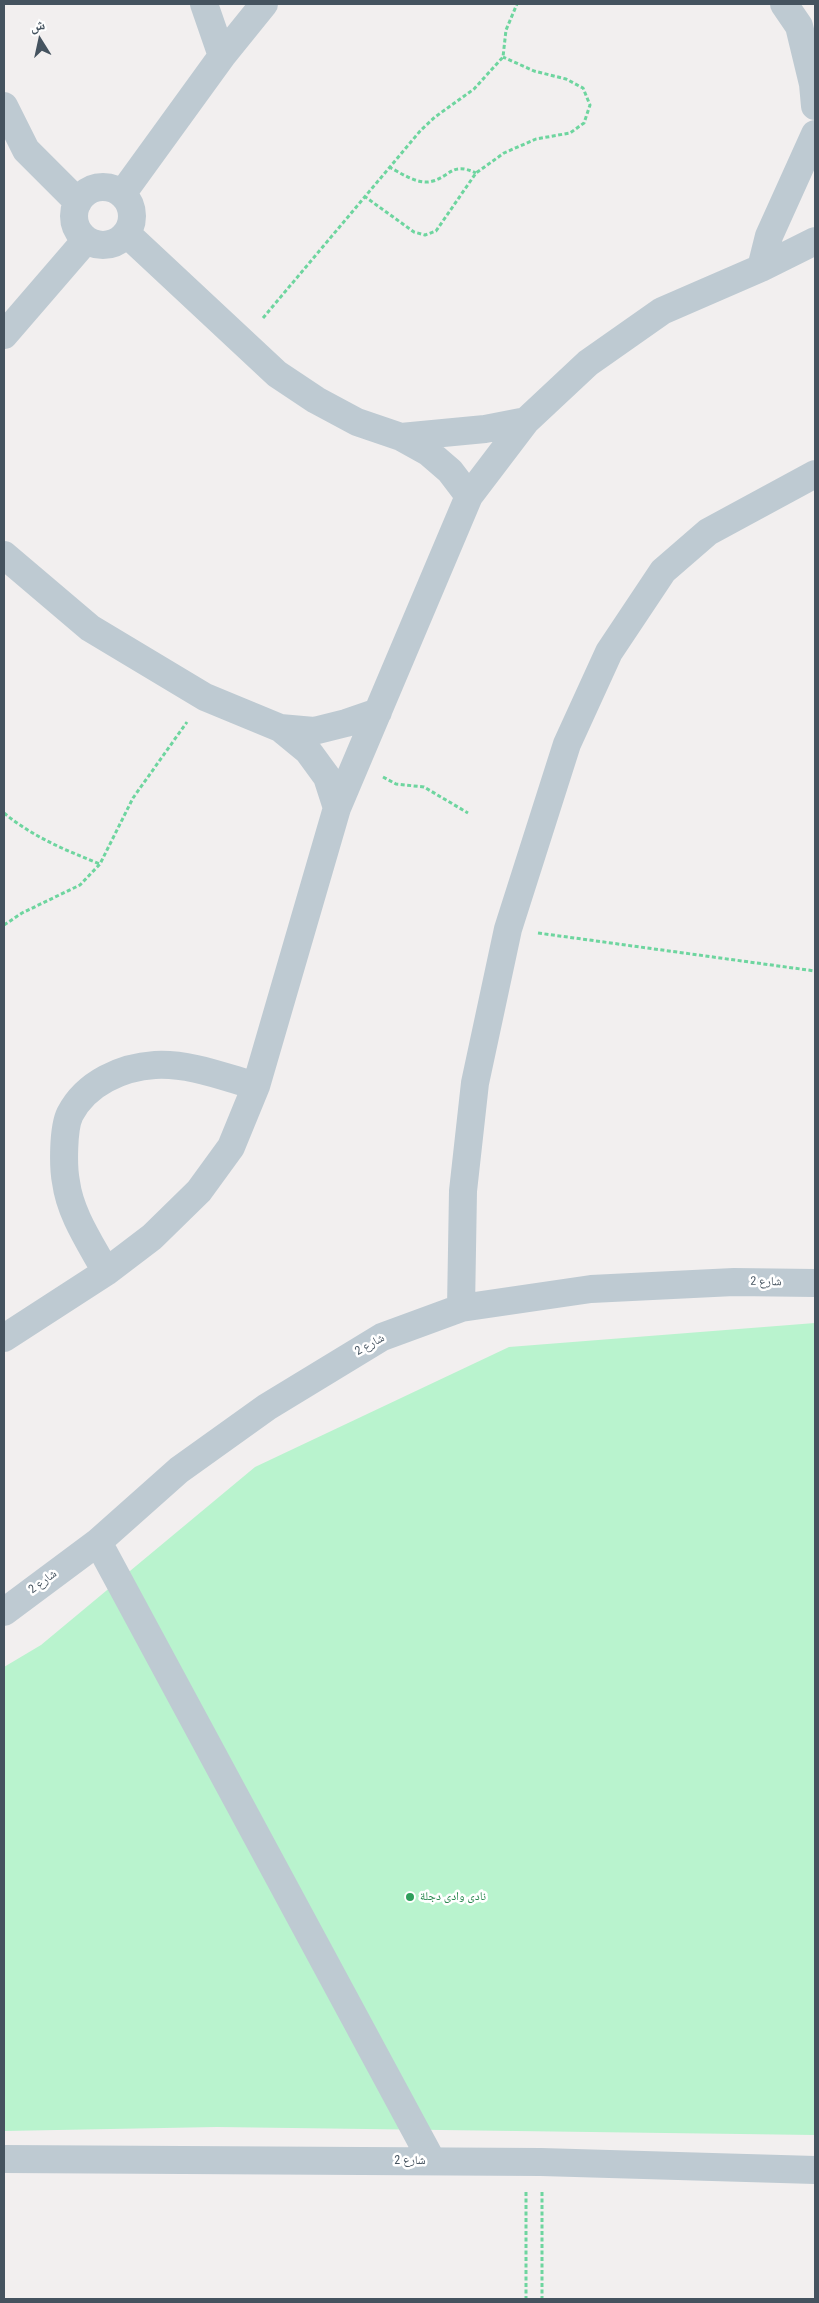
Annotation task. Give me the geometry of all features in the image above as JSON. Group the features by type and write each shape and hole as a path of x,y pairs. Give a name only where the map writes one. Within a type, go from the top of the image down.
{"street":[{"path":"204,4 222,56"},
{"path":"122,194 222,56 264,4"},
{"path":"784,4 799,26 814,84 815,106"},
{"path":"4,106 26,150 78,202"},
{"path":"761,268 770,236 815,134"},
{"path":"98,188 110,188 122,194 129,202 132,212 132,224 127,234 118,241 108,245 97,245 86,240 79,232 75,223 74,213 78,202 86,193 98,188"},
{"path":"127,234 277,374 316,400 357,422 401,437 428,452 450,471 468,496"},
{"path":"4,335 86,240"},
{"path":"4,1338 106,1272 152,1237 199,1191 231,1147 256,1086 337,808 468,496 526,421 588,363 662,310 761,268 815,241"},
{"path":"401,437 485,429 526,421"},
{"path":"461,1308 462,1191 475,1082 508,928 567,744 609,652 664,571 708,532 815,474"},
{"path":"4,555 90,628 205,697 280,728 314,731 378,712"},
{"path":"280,728 308,752 328,777 337,808"},
{"path":"106,1272 80,1225 66,1183 64,1150 70,1115 93,1085 124,1071 156,1065 198,1069 256,1086"},
{"name":"شارع 2","path":"4,1612 98,1542 179,1470 267,1407 382,1337 461,1308 591,1290 734,1282 815,1283"},
{"path":"98,1542 432,2162"},
{"name":"شارع 2","path":"4,2158 534,2162 815,2170"}],"path":[{"path":"242,343 364,196 422,130 435,117 474,89 504,57 506,30 517,4"},
{"path":"364,196 414,232 426,236 436,231 476,173 504,153 536,139 570,133 584,123 590,105 583,88 566,79 534,71 504,57"},
{"path":"389,167 420,182 433,182 453,169 465,168 476,173"},
{"path":"4,925 22,913 80,885 100,864 133,798 205,697"},
{"path":"356,762 396,784 424,787 468,813"},
{"path":"4,814 32,834 100,864"},
{"path":"508,928 815,970"},
{"path":"526,2299 534,2162"},
{"path":"534,2162 542,2299"}],"green space":[{"name":"نادى وادى دجلة","path":"815,1323 815,2135 217,2127 4,2131 4,1667 41,1645 255,1467 509,1347"}],"place":[{"name":"نادى وادى دجلة","path":"410,1897"}]}
